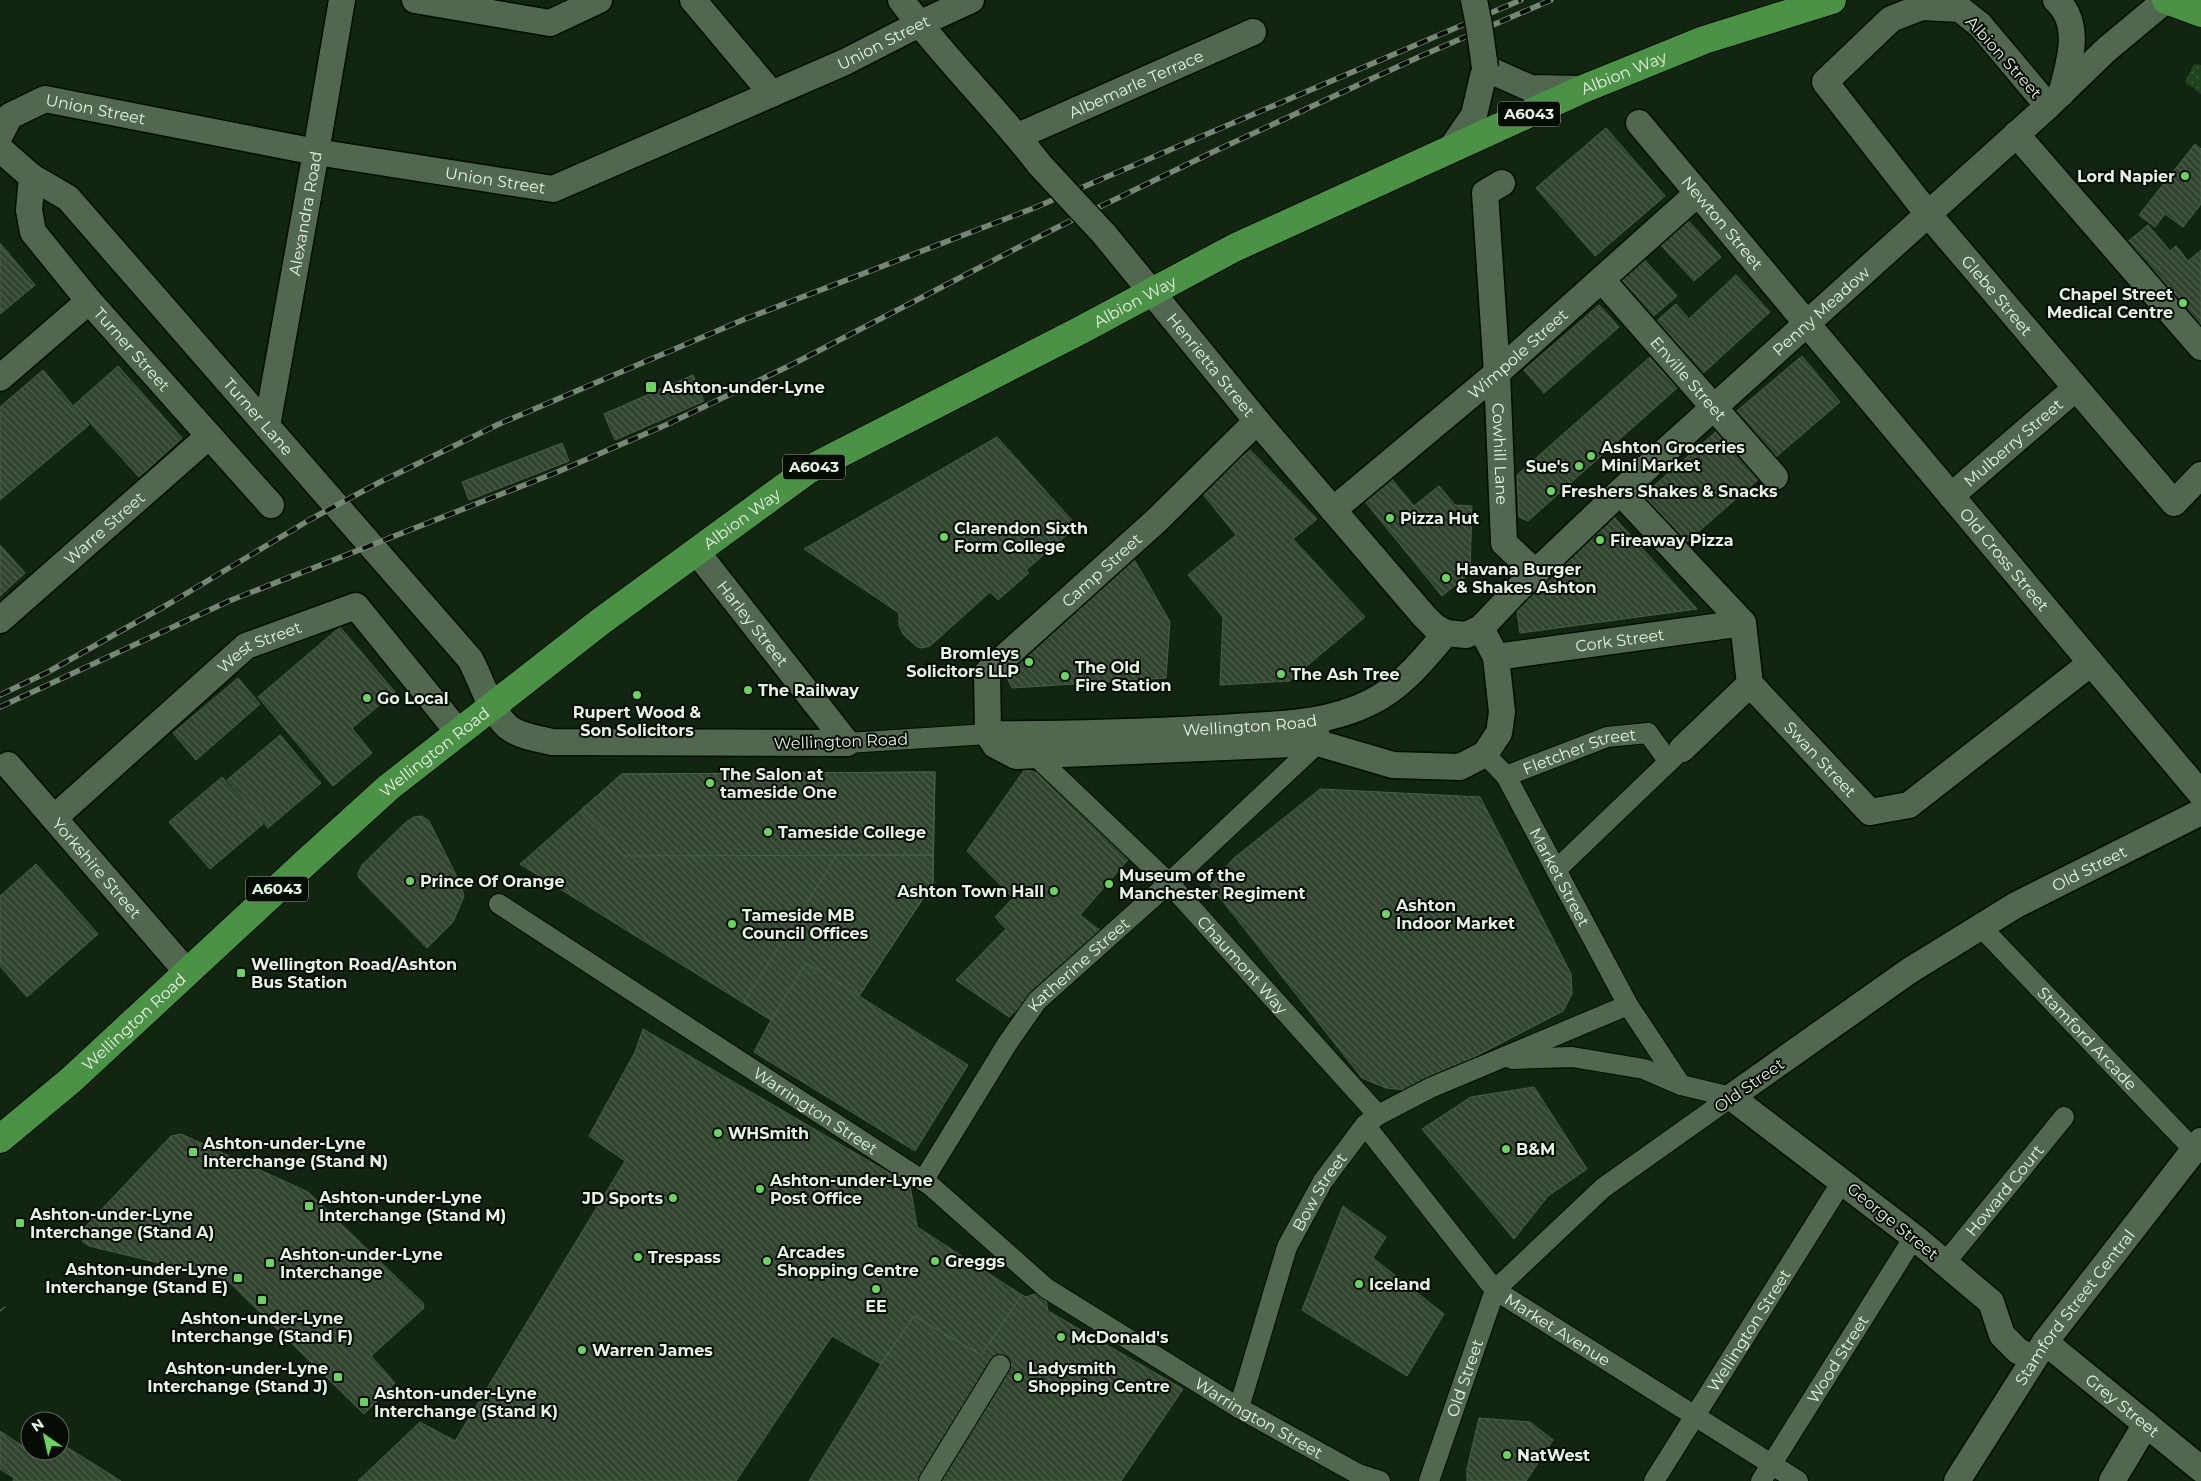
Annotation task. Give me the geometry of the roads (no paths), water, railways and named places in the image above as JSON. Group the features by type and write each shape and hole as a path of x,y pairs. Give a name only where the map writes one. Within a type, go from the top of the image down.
{"highway":[{"name":"Albion Way","path":"492,706 600,622 808,470 1152,293 1223,253 1583,89 1704,40 1832,0"},
{"path":"2166,0 2201,13"},
{"name":"Wellington Road","path":"0,1139 71,1080 389,787 492,706"}],"street":[{"name":"Alexandra Road","path":"266,426 342,0"},
{"path":"415,0 550,23 598,0"},
{"path":"693,0 772,94"},
{"name":"Henrietta Street","path":"901,0 919,24 1018,136 1040,165 1104,234 1258,422 1424,616 1435,627 1446,633"},
{"name":"Union Street","path":"0,135 10,116 45,99 316,152 553,189 846,62 919,24 971,0"},
{"path":"1450,150 1474,115 1484,68 1474,0"},
{"path":"2054,100 2069,64 2072,44 2068,15 2056,0"},
{"name":"Penny Meadow","path":"1481,628 1620,492 2108,49 2166,0"},
{"name":"Albion Street","path":"1825,82 1891,19 1922,7 1960,9 1980,26 2054,100"},
{"name":"Albemarle Terrace","path":"1018,136 1253,32"},
{"path":"1484,68 1530,88 1583,89"},
{"name":"Glebe Street","path":"1825,82 1928,214 2174,503 2201,475"},
{"name":"Newton Street","path":"1639,123 1807,323"},
{"path":"2016,134 2201,347"},
{"name":"Turner Lane","path":"0,148 32,177 68,198 470,659 482,681 492,706"},
{"name":"Turner Street","path":"32,177 29,210 33,232 89,301 271,505"},
{"name":"Cowhill Lane","path":"1502,183 1485,193 1497,373 1504,543 1536,573"},
{"name":"Wimpole Street","path":"1333,510 1497,373 1698,193"},
{"name":"Enville Street","path":"1602,280 1775,477"},
{"path":"0,378 89,301"},
{"name":"Old Cross Street","path":"1807,323 2201,794"},
{"name":"Mulberry Street","path":"1952,496 2076,388"},
{"name":"Camp Street","path":"988,734 987,673 1157,520 1258,422"},
{"name":"Warre Street","path":"0,620 209,436"},
{"path":"1556,870 1750,684 1743,622 1620,492"},
{"name":"Harley Street","path":"696,551 847,743"},
{"name":"West Street","path":"54,818 246,646 356,606 459,732"},
{"name":"Cork Street","path":"1496,657 1743,622"},
{"path":"1316,732 1393,765 1460,767 1485,754 1499,733 1502,712 1496,657 1481,628 1466,635 1446,633"},
{"name":"Wellington Road","path":"988,734 995,745 1016,756 1042,756 1316,732 1348,712 1372,702 1386,693 1410,674 1446,633"},
{"name":"Swan Street","path":"1750,684 1870,812 1909,805 2090,663"},
{"name":"Wellington Road","path":"492,706 509,728 533,738 552,742 847,743 988,734 1316,732"},
{"name":"Katherine Street","path":"923,1181 1007,1044 1037,1001 1169,883 1316,732"},
{"name":"Fletcher Street","path":"1506,776 1607,737 1648,733 1675,756"},
{"name":"Market Street","path":"1485,754 1506,776 1628,1005 1682,1085"},
{"name":"Chaumont Way","path":"1042,756 1043,763 1169,883 1372,1120"},
{"name":"Yorkshire Street","path":"8,764 188,972"},
{"name":"Old Street","path":"1429,1481 1495,1290 1603,1188 1909,971 2016,905 2201,812"},
{"name":"Warrington Street","path":"500,904 923,1181 1046,1288 1239,1408 1358,1474 1380,1481"},
{"name":"Stamford Arcade","path":"1981,927 2198,1146"},
{"name":"Bow Street","path":"1239,1408 1287,1247 1323,1181 1372,1120 1430,1088 1628,1005"},
{"name":"Bow Street","path":"1500,1059 1572,1057 1644,1069 1682,1085 1731,1097"},
{"name":"George Street","path":"1731,1097 1843,1180 1991,1302 2002,1335 2018,1351 2040,1350"},
{"name":"Howard Court","path":"1945,1263 2064,1117"},
{"name":"Market Avenue","path":"1372,1120 1495,1290 1798,1481"},
{"name":"Stamford Street Central","path":"1957,1481 2040,1350 2198,1146"},
{"name":"Wellington Street","path":"1654,1481 1843,1180"},
{"name":"Wood Street","path":"1761,1481 1914,1237"},
{"name":"Grey Street","path":"2040,1350 2146,1424 2201,1469"},
{"path":"929,1481 1000,1365"},
{"path":"2112,1481 2146,1424"}],"tram line":[{"path":"0,1311 5,1307"}],"railway":[{"path":"0,695 48,672 172,602 311,519 380,482 499,424 745,319 1034,208 1521,0"},
{"path":"0,707 229,601 555,473 668,424 791,365 1056,228 1215,151 1421,56 1551,0"}],"place":[{"name":"Lord Napier","path":"2185,176"},
{"name":"Chapel Street Medical Centre","path":"2183,303"},
{"name":"Ashton-under-Lyne","path":"651,387"},
{"name":"Ashton Groceries Mini Market","path":"1591,456"},
{"name":"Sue's","path":"1579,466"},
{"name":"Freshers Shakes & Snacks","path":"1551,491"},
{"name":"Pizza Hut","path":"1390,518"},
{"name":"Clarendon Sixth Form College","path":"944,537"},
{"name":"Fireaway Pizza","path":"1600,540"},
{"name":"Havana Burger & Shakes Ashton","path":"1446,578"},
{"name":"Bromleys Solicitors LLP","path":"1029,662"},
{"name":"The Ash Tree","path":"1281,674"},
{"name":"The Old Fire Station","path":"1065,676"},
{"name":"The Railway","path":"748,690"},
{"name":"Rupert Wood & Son Solicitors","path":"637,695"},
{"name":"Go Local","path":"367,698"},
{"name":"The Salon at tameside One","path":"710,783"},
{"name":"Tameside College","path":"768,832"},
{"name":"Prince Of Orange","path":"410,881"},
{"name":"Museum of the Manchester Regiment","path":"1109,884"},
{"name":"Ashton Town Hall","path":"1054,891"},
{"name":"Ashton Indoor Market","path":"1386,914"},
{"name":"Tameside MB Council Offices","path":"732,924"},
{"name":"Wellington Road/Ashton Bus Station","path":"241,973"},
{"name":"WHSmith","path":"718,1133"},
{"name":"B&M","path":"1506,1149"},
{"name":"Ashton-under-Lyne Interchange (Stand N)","path":"193,1152"},
{"name":"Ashton-under-Lyne Post Office","path":"760,1189"},
{"name":"JD Sports","path":"673,1198"},
{"name":"Ashton-under-Lyne Interchange (Stand M)","path":"309,1206"},
{"name":"Ashton-under-Lyne Interchange (Stand A)","path":"20,1223"},
{"name":"Trespass","path":"638,1257"},
{"name":"Arcades Shopping Centre","path":"767,1261"},
{"name":"Greggs","path":"935,1261"},
{"name":"Ashton-under-Lyne Interchange","path":"270,1263"},
{"name":"Ashton-under-Lyne Interchange (Stand E)","path":"238,1278"},
{"name":"Iceland","path":"1359,1284"},
{"name":"EE","path":"876,1289"},
{"name":"Ashton-under-Lyne Interchange (Stand F)","path":"262,1300"},
{"name":"McDonald's","path":"1061,1337"},
{"name":"Warren James","path":"582,1350"},
{"name":"Ashton-under-Lyne Interchange (Stand J)","path":"338,1377"},
{"name":"Ladysmith Shopping Centre","path":"1018,1377"},
{"name":"Ashton-under-Lyne Interchange (Stand K)","path":"364,1402"},
{"name":"NatWest","path":"1507,1455"}]}
